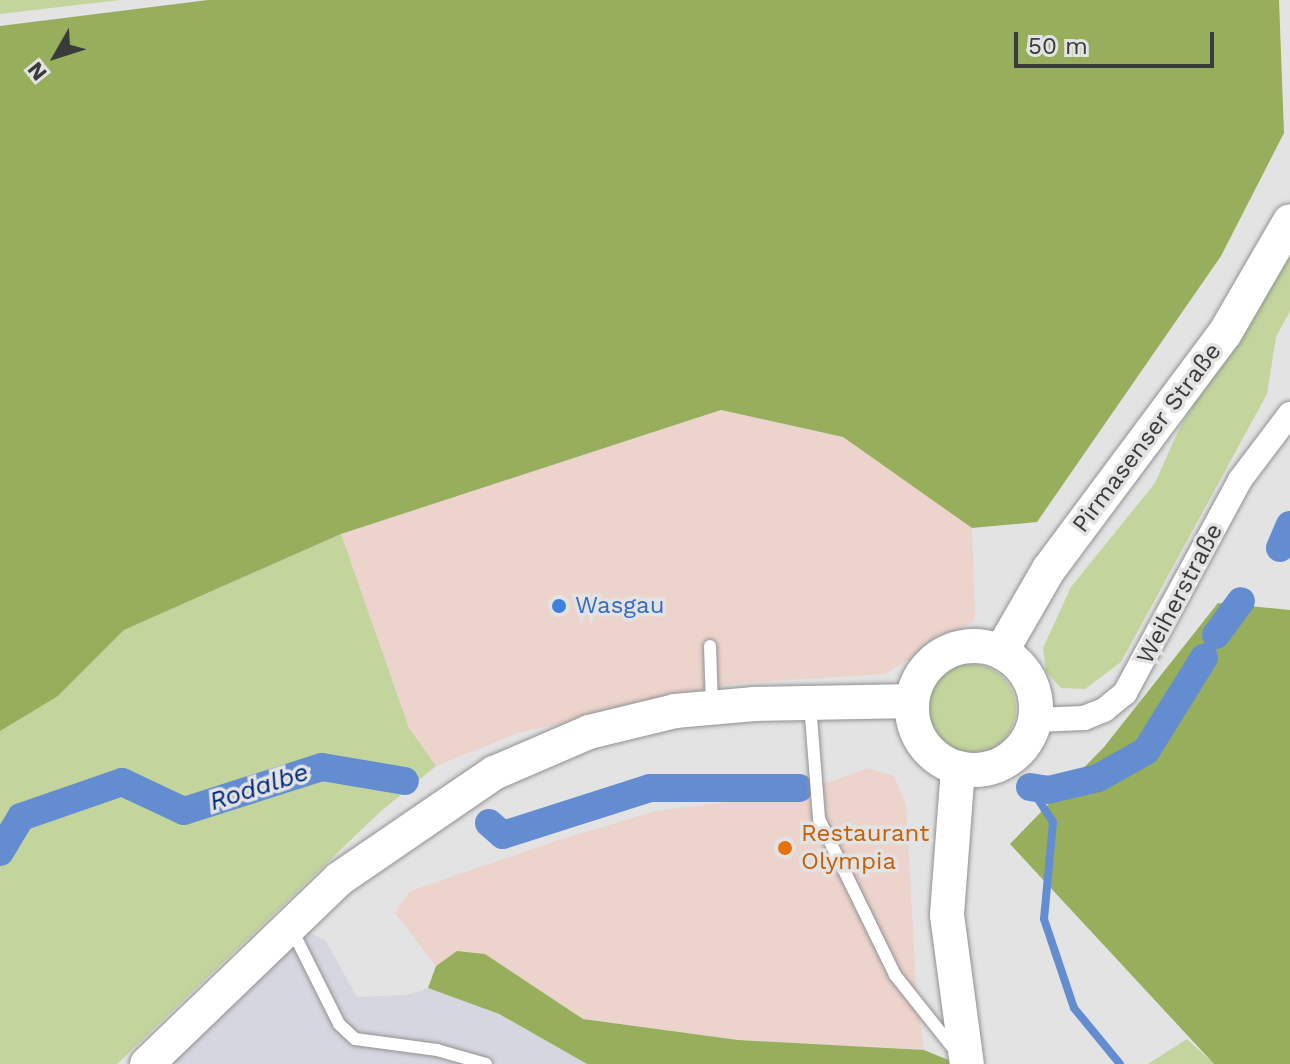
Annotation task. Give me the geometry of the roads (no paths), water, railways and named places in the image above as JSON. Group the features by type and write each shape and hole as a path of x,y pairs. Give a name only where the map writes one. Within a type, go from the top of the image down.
{"main road":[{"name":"Pirmasenser Straße","path":"1001,652 1049,569 1225,333 1290,221"},
{"path":"968,646 1001,652 1026,673 1033,687 1035,720 1015,754 998,765 958,768 928,750 913,719 912,701 916,685 936,658 968,646"},
{"path":"147,1064 287,925 376,851 494,773 589,732 712,706 912,701"},
{"path":"958,768 947,915 967,1064"}],"street":[{"name":"Weiherstraße","path":"1035,720 1084,718 1125,693 1240,480 1290,414"}],"lane":[{"path":"710,646 712,706"},
{"path":"810,704 819,819 895,975 967,1064"},
{"path":"287,925 301,940 339,1024 355,1039 428,1048 486,1064"}],"waterway":[{"name":"Rodalbe","path":"1280,548 1290,525"},
{"name":"Rodalbe","path":"1216,635 1241,601"},
{"name":"Rodalbe","path":"1030,787 1048,790 1098,778 1146,751 1204,658"},
{"name":"Rodalbe","path":"0,852 21,817 122,782 184,811 322,767 405,781"},
{"path":"1030,787 1053,822 1044,919 1074,1008 1120,1064"},
{"name":"Rodalbe","path":"489,823 503,835 650,788 799,788"}],"place":[{"name":"Wasgau","path":"559,606"},
{"name":"Restaurant Olympia","path":"785,848"}]}
